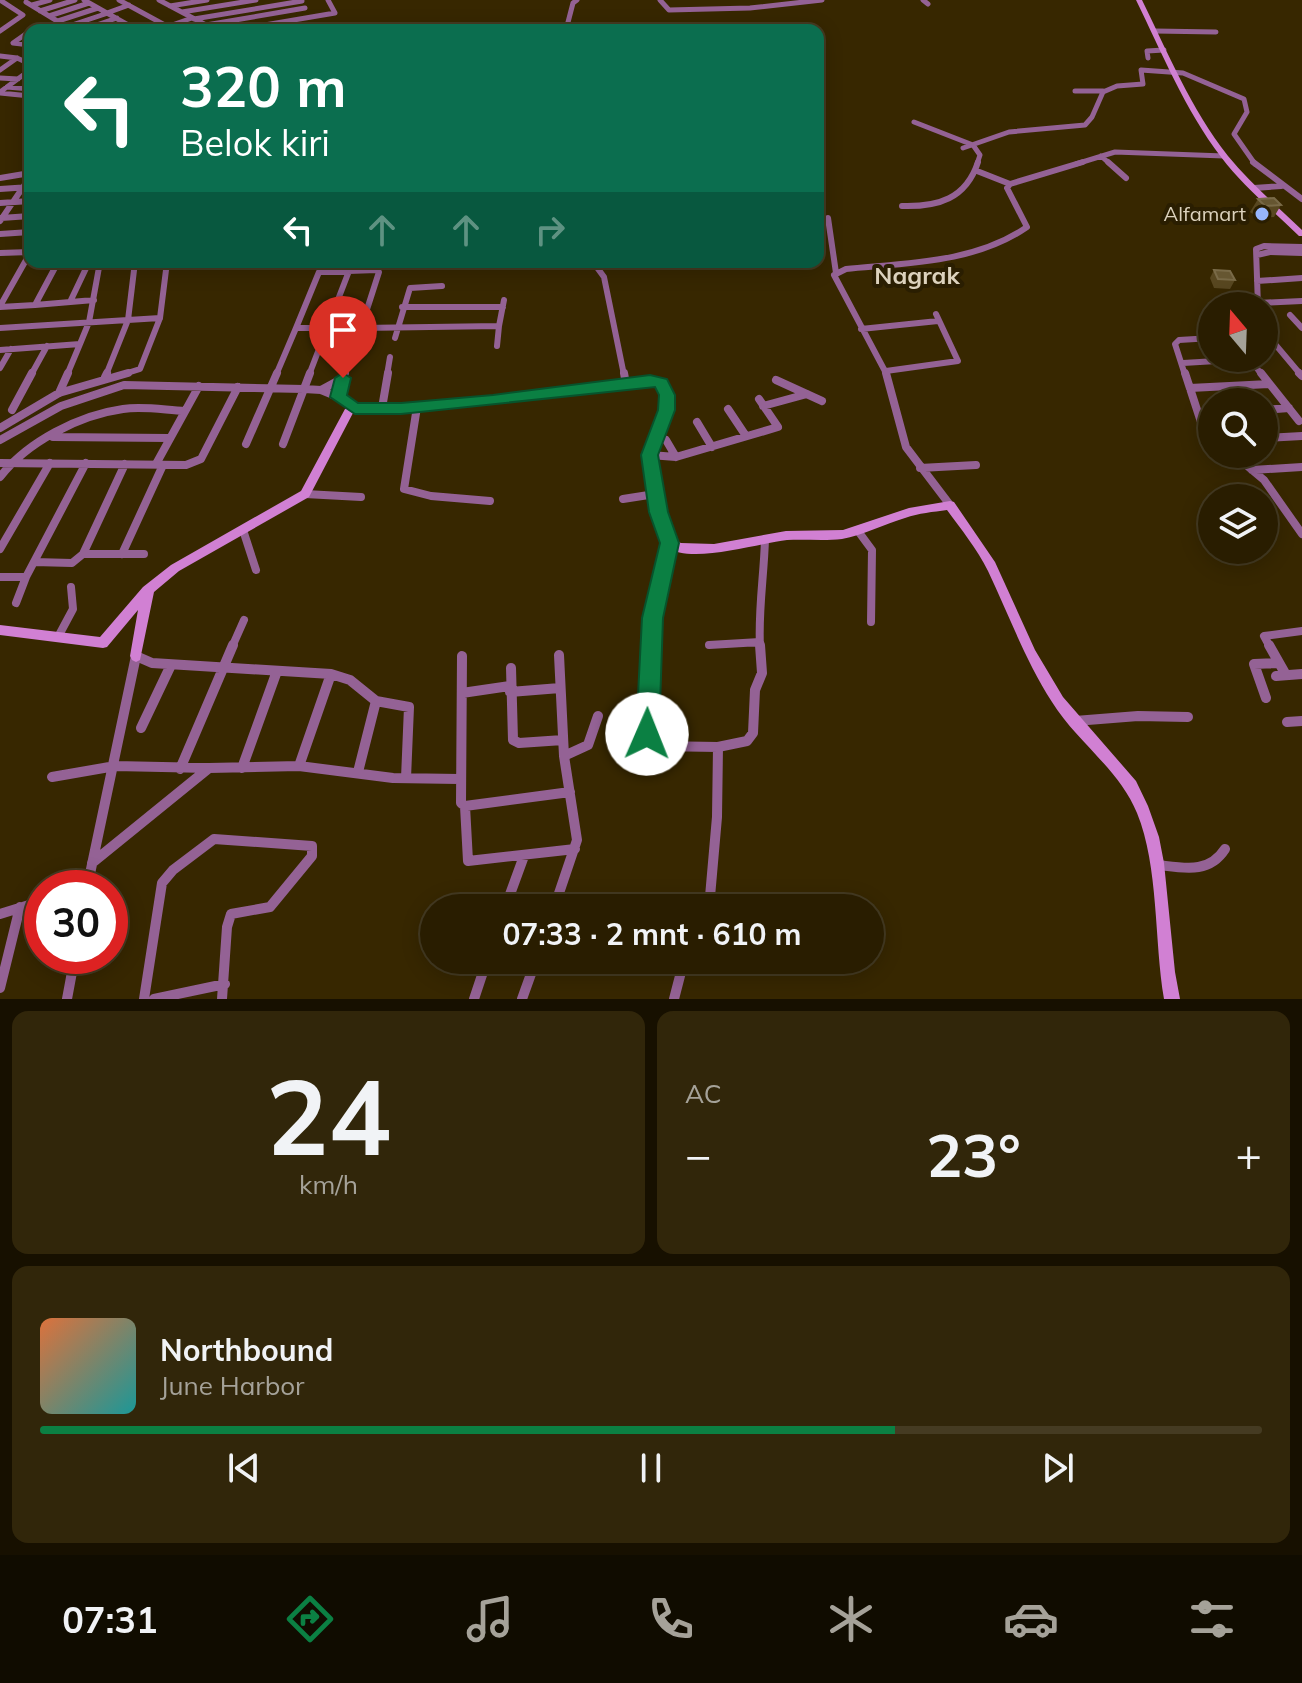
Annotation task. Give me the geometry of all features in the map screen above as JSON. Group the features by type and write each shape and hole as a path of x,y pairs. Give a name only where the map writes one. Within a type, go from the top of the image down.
{"street":[{"path":"0,0 23,15 1,31"},
{"path":"12,8 50,0"},
{"path":"40,11 75,0"},
{"path":"119,0 164,24"},
{"path":"159,0 204,24"},
{"path":"170,6 207,0"},
{"path":"181,12 250,0"},
{"path":"174,24 193,18 302,0 315,24"},
{"path":"280,24 335,13 328,0"},
{"path":"568,24 573,3 577,0"},
{"path":"660,0 669,10 750,8 796,0 822,0"},
{"path":"1139,0 1173,72 1224,156 1302,234"},
{"path":"29,2 63,24"},
{"path":"49,16 87,2 126,24"},
{"path":"79,24 129,5"},
{"path":"58,21 98,8"},
{"path":"212,24 305,8"},
{"path":"100,24 117,18"},
{"path":"291,20 292,24"},
{"path":"1,31 24,31"},
{"path":"1155,31 1216,32"},
{"path":"24,35 13,43 24,44"},
{"path":"1148,58 1147,51 1164,50"},
{"path":"0,56 24,58"},
{"path":"19,58 24,61"},
{"path":"0,70 19,58"},
{"path":"1075,91 1104,91 1115,86 1144,83 1141,70 1183,73 1244,99 1247,112 1234,134 1250,161 1302,199"},
{"path":"0,92 24,74"},
{"path":"0,78 18,79"},
{"path":"7,87 24,88"},
{"path":"963,148 1009,132 1085,125 1091,121 1095,102 1104,91"},
{"path":"0,92 24,95"},
{"path":"902,206 930,206 959,197 977,171 980,155 973,145 914,122"},
{"path":"977,171 1010,184 1120,152 1224,156"},
{"path":"1101,156 1126,178"},
{"path":"0,178 24,176"},
{"path":"836,273 961,255 987,248 1022,232 1027,227 1008,190 1010,184"},
{"path":"1254,188 1281,186"},
{"path":"0,189 24,187"},
{"path":"1,219 24,189"},
{"path":"0,203 24,201"},
{"path":"1,219 24,217"},
{"path":"828,218 832,244 830,259 838,287 886,371 906,447 991,565 1040,674 1074,722 1131,786 1142,804 1158,865 1172,999"},
{"path":"0,234 24,232"},
{"path":"1257,292 1256,249 1260,246 1302,247"},
{"path":"1,254 24,252"},
{"path":"1257,255 1270,252 1302,253"},
{"path":"0,307 24,263"},
{"path":"35,305 55,268"},
{"path":"70,302 86,268"},
{"path":"59,393 89,322 99,268"},
{"path":"105,377 128,320 134,268"},
{"path":"0,428 59,393 140,369 160,318 166,268"},
{"path":"597,268 604,277 626,384"},
{"path":"283,444 349,271"},
{"path":"246,444 318,273 379,272 338,397"},
{"path":"1257,281 1302,278"},
{"path":"395,338 402,307 411,287 442,286"},
{"path":"0,307 94,300"},
{"path":"1278,303 1302,301"},
{"path":"402,307 503,303 497,346"},
{"path":"1301,326 1290,315 1302,314"},
{"path":"861,329 937,317 957,362 886,371"},
{"path":"0,328 160,318"},
{"path":"296,328 499,326"},
{"path":"1198,339 1176,341 1198,411"},
{"path":"0,350 80,344"},
{"path":"12,410 47,346"},
{"path":"1278,348 1302,376"},
{"path":"0,368 11,349"},
{"path":"382,408 390,357"},
{"path":"1183,363 1198,362"},
{"path":"1260,372 1299,421"},
{"path":"321,390 343,378"},
{"path":"776,380 822,401"},
{"path":"0,440 61,406 108,388 140,384 321,390 355,408 382,408 417,407 656,381 666,390 666,410 650,455 655,494 670,543 652,618 647,734 656,746 666,749 718,747 752,737 755,690 762,673 758,605 764,584 765,539"},
{"path":"1190,388 1269,384"},
{"path":"122,554 168,438 199,386"},
{"path":"4,463 186,465 201,459 238,387"},
{"path":"650,455 676,457 778,427 761,403 807,394"},
{"path":"417,407 404,489 431,496 490,501"},
{"path":"0,630 103,643 164,574 305,494 314,482 344,417 355,408"},
{"path":"1278,409 1289,408"},
{"path":"728,409 746,436"},
{"path":"0,411 26,410"},
{"path":"0,477 4,463 51,437 116,410 185,411"},
{"path":"697,422 712,447"},
{"path":"1278,437 1302,436"},
{"path":"51,437 168,438"},
{"path":"666,440 676,457"},
{"path":"0,549 50,463"},
{"path":"16,603 26,577 86,463"},
{"path":"34,562 72,563 83,554 125,464"},
{"path":"920,468 976,465"},
{"path":"1250,468 1264,480 1302,534"},
{"path":"1252,470 1300,470"},
{"path":"305,494 361,497"},
{"path":"623,499 655,494"},
{"path":"670,543 691,550 765,539 858,531 909,512 950,505"},
{"path":"243,530 256,570"},
{"path":"858,531 872,550 871,622"},
{"path":"83,554 144,554"},
{"path":"0,577 26,577"},
{"path":"58,637 73,609 71,587"},
{"path":"90,870 115,766 148,590"},
{"path":"180,769 244,620"},
{"path":"1302,631 1264,636 1279,663 1281,676 1302,674"},
{"path":"709,645 760,642"},
{"path":"559,655 564,756 577,840 559,894"},
{"path":"136,656 152,663 331,674 350,680 376,701 400,704 410,709 406,778"},
{"path":"462,656 459,800 465,806 468,861 575,849"},
{"path":"1266,698 1254,664 1279,663"},
{"path":"141,728 171,665"},
{"path":"511,668 512,737 515,742 563,740"},
{"path":"242,768 277,671"},
{"path":"299,766 331,674"},
{"path":"462,693 560,688"},
{"path":"358,772 376,701"},
{"path":"564,756 588,745 598,716"},
{"path":"1074,722 1138,716 1188,717"},
{"path":"1287,722 1302,721"},
{"path":"710,894 717,817 718,747"},
{"path":"52,777 115,766 180,769 299,766 406,778 459,779"},
{"path":"91,863 209,768"},
{"path":"465,806 570,792"},
{"path":"144,999 160,890 173,870 214,839 312,846 312,856 270,907 262,911 238,910 231,914 227,927 222,999"},
{"path":"1158,865 1209,868 1220,860 1225,849"},
{"path":"510,894 524,856"},
{"path":"0,914 24,906"},
{"path":"0,988 20,907"},
{"path":"67,999 72,974"},
{"path":"474,999 482,974"},
{"path":"522,999 531,974"},
{"path":"674,999 680,974"},
{"path":"154,999 225,984"}],"building":[{"path":"1274,198 1281,205 1265,206 1258,199"},
{"path":"1214,270 1230,271 1235,280 1218,279"}],"place":[{"name":"Alfamart","path":"1262,214"}],"district":[{"name":"Nagrak","path":"917,276"}],"route":[{"path":"343,378 338,397 345,403 355,408 390,409 493,401 650,381 661,383 667,395 666,410 650,455 658,512 670,543 660,574 652,618 647,734"}]}
